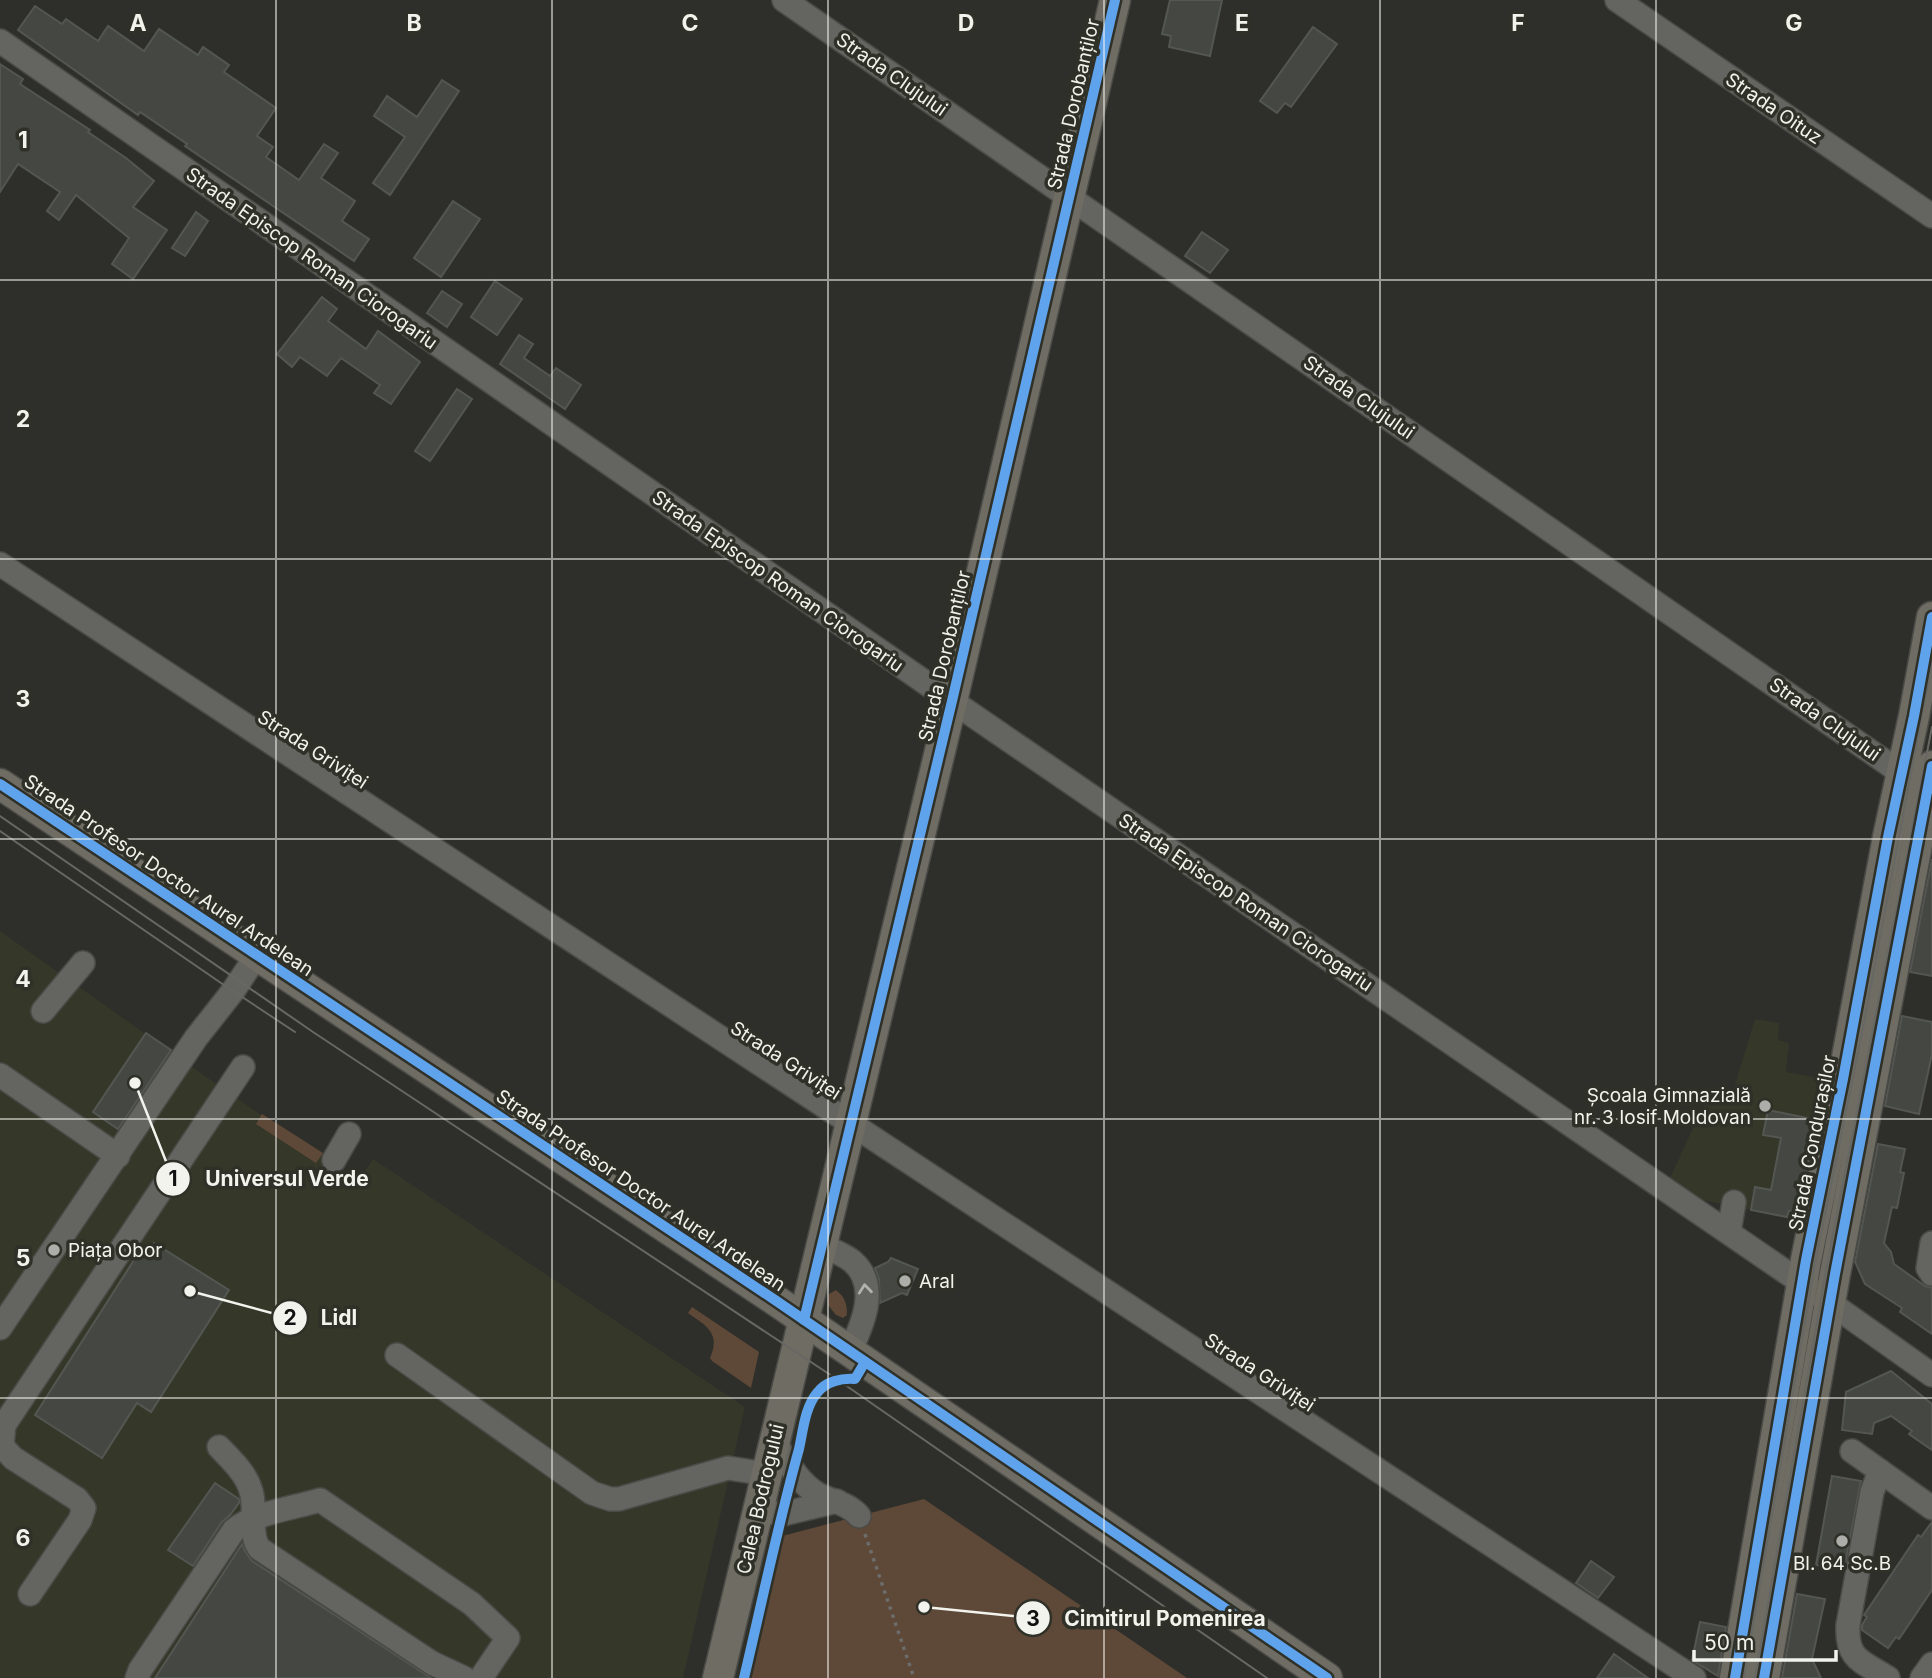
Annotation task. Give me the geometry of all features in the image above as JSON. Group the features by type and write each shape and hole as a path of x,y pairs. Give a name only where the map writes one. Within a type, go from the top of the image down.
{"main road":[{"name":"Strada Dorobanților","path":"804,1320 952,701 1115,0"},
{"name":"Strada Condurașilor","path":"1735,1678 1802,1283 1932,617"},
{"name":"Strada Profesor Doctor Aurel Ardelean","path":"0,784 804,1320 1327,1678"},
{"path":"1763,1678 1830,1303 1930,784"},
{"name":"Calea Bodrogului","path":"718,1678 804,1320"}],"street":[{"name":"Strada Clujului","path":"784,0 1901,773 1930,784"},
{"name":"Strada Oituz","path":"1617,0 1932,216"},
{"name":"Strada Episcop Roman Ciorogariu","path":"0,41 952,701 1728,1232 1932,1375"},
{"name":"Strada Griviței","path":"0,564 1694,1678"},
{"path":"0,1328 196,1038 257,955"},
{"path":"43,1011 83,963"},
{"path":"30,1594 80,1520 84,1508 77,1499 13,1458 2,1446 4,1425 243,1067"},
{"path":"0,1075 118,1156"},
{"path":"334,1160 349,1134"},
{"path":"1728,1232 1734,1202"},
{"path":"1932,1243 1928,1268 1932,1274"},
{"path":"822,1246 849,1259 864,1275 867,1285 862,1325 849,1351"},
{"path":"397,1355 601,1497 619,1499 728,1468 766,1474"},
{"path":"774,1441 805,1484 816,1493 853,1509 859,1516"},
{"path":"219,1447 247,1482 254,1502 255,1544 260,1549 432,1662 464,1678"},
{"path":"1852,1451 1932,1508"},
{"path":"1880,1471 1872,1492 1847,1640 1856,1657 1888,1678"},
{"path":"137,1678 227,1538 240,1525 255,1518 320,1500 472,1604 508,1638 481,1678"},
{"path":"757,1511 783,1514 837,1501"},
{"path":"1922,1678 1932,1664"}],"path":[{"path":"859,1516 914,1678"}],"shaded area":[{"path":"0,931 236,1098 359,1180 373,1159 745,1407 683,1678 0,1678"},
{"name":"Școala Gimnazială nr. 3 Iosif Moldovan","path":"1755,1019 1779,1023 1778,1040 1789,1043 1786,1072 1831,1080 1806,1215 1789,1211 1787,1217 1698,1199 1669,1180 1712,1087 1733,1091"},
{"path":"262,1114 323,1153 316,1163 256,1124"},
{"path":"836,1290 846,1304 847,1315 843,1318 836,1315 828,1305 829,1294"},
{"path":"692,1307 759,1352 751,1388 712,1361 710,1358 713,1337 706,1327 688,1313"},
{"path":"924,1499 1187,1678 749,1678 782,1536"}],"building":[{"path":"1170,0 1222,0 1210,56 1169,47 1171,36 1162,34"},
{"path":"35,6 62,24 66,19 98,41 108,26 144,51 159,29 198,55 203,47 229,65 224,72 276,108 257,136 273,147 266,157 299,180 324,144 338,153 321,178 355,201 342,221 369,239 354,261 18,30"},
{"path":"1313,27 1337,44 1291,107 1285,103 1277,113 1260,101"},
{"path":"0,64 23,79 20,84 90,130 88,132 154,181 133,207 167,230 133,279 112,264 129,238 76,195 59,220 47,211 60,192 18,164 0,192"},
{"path":"442,80 459,91 390,195 373,183 405,137 374,116 387,96 417,117"},
{"path":"453,201 480,219 441,277 414,258"},
{"path":"196,212 208,221 185,256 172,248"},
{"path":"1202,232 1228,250 1210,273 1185,256"},
{"path":"495,281 522,299 497,335 471,317"},
{"path":"442,291 462,304 447,327 427,313"},
{"path":"322,297 337,309 328,321 366,349 378,331 420,362 391,404 374,393 380,385 341,358 327,376 300,357 292,367 277,354"},
{"path":"519,335 533,344 524,358 550,376 556,368 581,385 565,409 500,364"},
{"path":"457,389 472,399 430,461 415,451"},
{"path":"1932,859 1932,976 1910,972"},
{"path":"1902,1016 1932,1022 1932,1054 1919,1114 1885,1106"},
{"path":"146,1033 171,1050 118,1129 93,1112"},
{"path":"1768,1110 1817,1120 1798,1213 1789,1211 1787,1217 1751,1210 1755,1187 1771,1190 1781,1138 1763,1135"},
{"path":"1878,1144 1905,1149 1900,1172 1904,1173 1897,1208 1892,1207 1884,1243 1891,1252 1894,1264 1932,1288 1932,1334 1900,1312 1902,1308 1865,1284 1855,1262"},
{"path":"154,1243 229,1290 151,1412 137,1403 102,1458 35,1415 141,1249 148,1253"},
{"path":"891,1258 918,1269 907,1295 902,1293 880,1303 879,1279 875,1268"},
{"path":"1891,1371 1932,1404 1932,1450 1909,1434 1912,1431 1891,1416 1874,1423 1872,1434 1842,1430 1846,1392"},
{"path":"1832,1476 1861,1481 1844,1570 1816,1565"},
{"path":"215,1483 239,1499 239,1503 222,1522 193,1566 168,1550"},
{"path":"1932,1522 1932,1590 1899,1639 1896,1637 1888,1648 1862,1630 1867,1617 1864,1615 1918,1535 1921,1537"},
{"path":"242,1544 252,1561 431,1678 155,1678"},
{"path":"1591,1561 1614,1577 1598,1598 1576,1583"},
{"path":"1797,1594 1825,1599 1812,1659 1821,1678 1782,1678"},
{"path":"1700,1622 1726,1627 1718,1676 1692,1660"},
{"path":"1614,1654 1648,1678 1597,1678"}],"tram line":[{"path":"1744,1678 1815,1264 1932,662"},
{"path":"1755,1678 1826,1270 1932,727"},
{"path":"0,816 313,1032 838,1380 1267,1678"},
{"path":"0,831 295,1032"}],"cycle path":[{"path":"804,1320 952,701 1115,0"},
{"path":"1735,1678 1806,1260 1932,617"},
{"path":"1764,1678 1835,1274 1932,766"},
{"path":"0,784 775,1300 1327,1678"},
{"path":"744,1678 810,1405 817,1393 830,1383 855,1379 865,1362"}],"place":[{"name":"Universul Verde","path":"135,1083"},
{"name":"Școala Gimnazială nr. 3 Iosif Moldovan","path":"1765,1106"},
{"name":"Piața Obor","path":"54,1250"},
{"name":"Aral","path":"905,1281"},
{"name":"Lidl","path":"190,1291"},
{"name":"Bl. 64 Sc.B","path":"1842,1541"},
{"name":"Cimitirul Pomenirea","path":"924,1607"}]}
